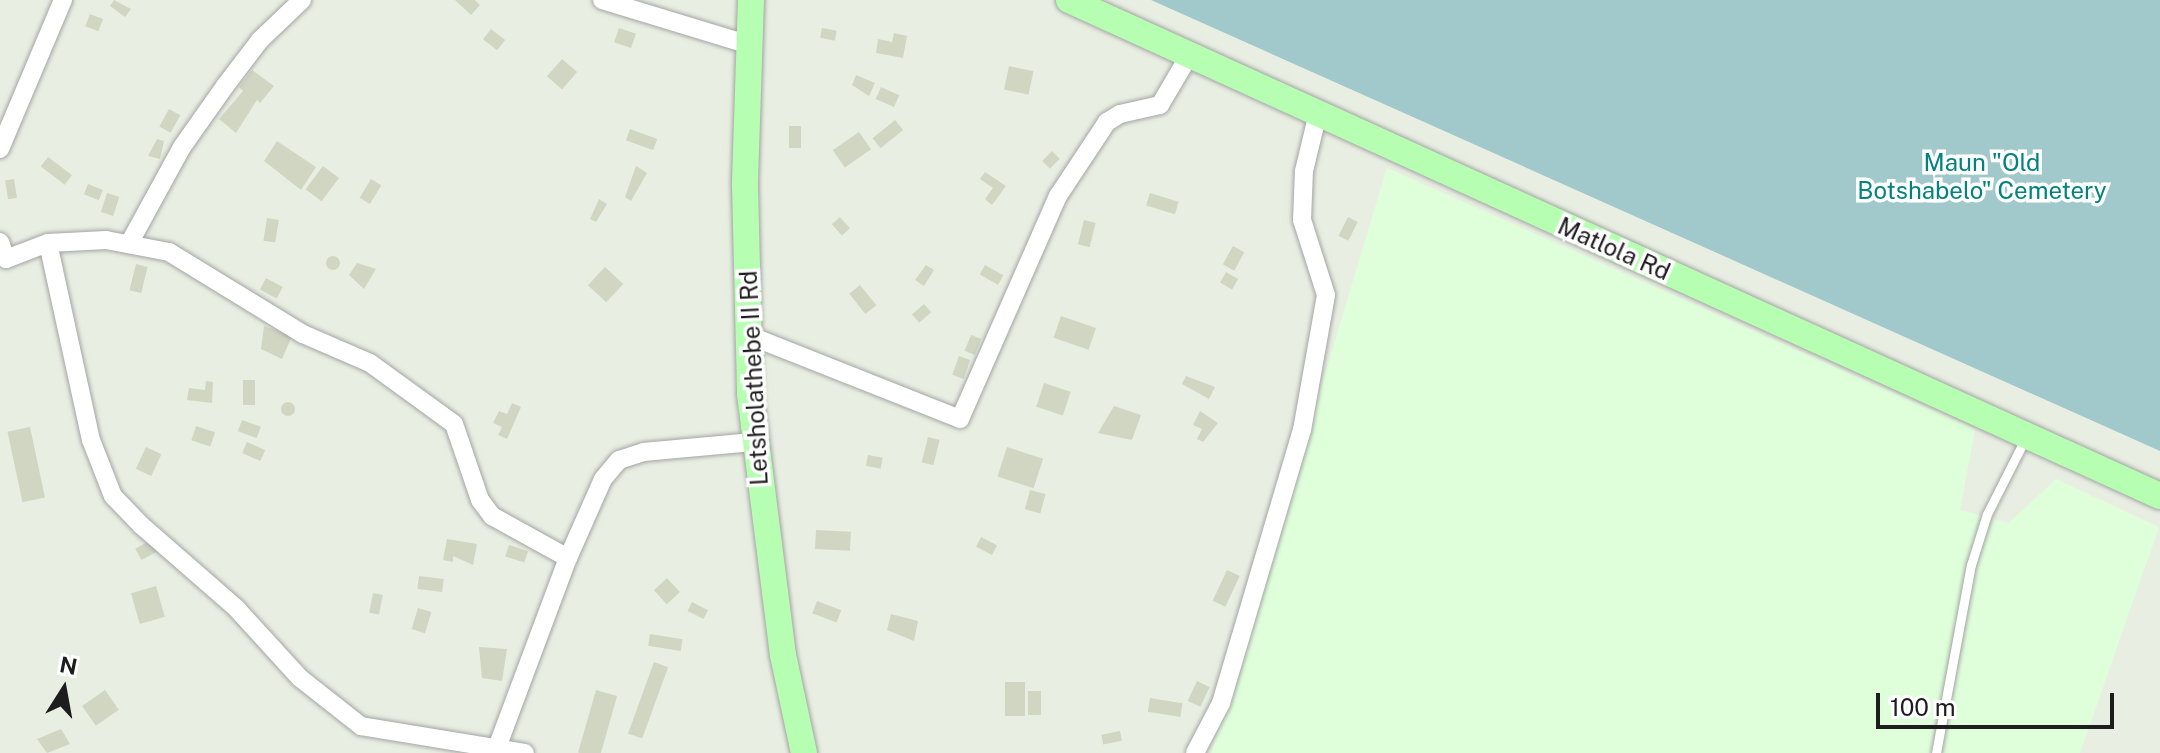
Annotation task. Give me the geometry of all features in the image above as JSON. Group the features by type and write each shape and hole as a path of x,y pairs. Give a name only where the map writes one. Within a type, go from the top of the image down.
{"street":[{"path":"0,149 6,119 63,0"},
{"path":"130,242 182,147 225,86 260,40 302,0"},
{"path":"602,0 747,44"},
{"name":"Letsholathebe II Rd","path":"751,0 747,44 748,335 753,442 783,655 804,753"},
{"name":"Matlola Rd","path":"1069,0 2160,496"},
{"path":"748,335 960,419 1058,196 1107,122 1120,114 1160,105 1190,54"},
{"path":"1195,753 1221,703 1301,439 1326,295 1302,220 1304,171 1318,113"},
{"path":"2,256 48,243 130,242 180,258 303,334 412,389 454,424 480,500 492,516 568,558"},
{"path":"48,243 91,440 113,496 236,608 300,678 361,726 525,753"},
{"path":"496,750 568,558 603,479 619,460 644,452 753,442"}],"lane":[{"path":"1936,753 1971,565 1987,514 2026,436"}],"shaded area":[{"path":"1387,168 1975,429 1960,510 2009,523 2056,479 2159,527 2080,753 1211,753"}],"green space":[{"name":"Maun \"Old Botshabelo\" Cemetery","path":"1151,0 2160,0 2160,451"}],"building":[{"path":"114,0 131,9 125,17 110,6"},
{"path":"455,0 475,0 480,5 471,15"},
{"path":"90,14 103,19 98,31 85,26"},
{"path":"619,28 636,34 631,48 614,42"},
{"path":"822,28 837,31 835,41 820,38"},
{"path":"491,29 505,40 497,50 483,39"},
{"path":"894,33 907,36 903,58 876,53 878,39 892,42"},
{"path":"562,59 577,72 562,89 547,76"},
{"path":"1009,66 1033,71 1028,95 1004,89"},
{"path":"252,70 274,86 260,103 257,100 236,133 219,119 243,91 239,87"},
{"path":"856,75 875,83 869,96 852,85"},
{"path":"881,87 899,95 894,107 876,99"},
{"path":"169,109 180,115 171,133 159,126"},
{"path":"895,120 903,130 881,148 872,138"},
{"path":"789,126 801,126 801,148 789,148"},
{"path":"630,129 657,139 653,150 626,140"},
{"path":"859,132 871,149 845,168 833,150"},
{"path":"157,139 164,141 160,159 148,156"},
{"path":"277,141 316,167 301,190 264,161"},
{"path":"1052,151 1060,159 1050,169 1042,161"},
{"path":"48,157 72,175 65,185 41,167"},
{"path":"323,166 339,178 322,201 306,189"},
{"path":"636,166 647,173 631,201 625,197"},
{"path":"985,172 1006,186 992,205 985,199 993,188 980,179"},
{"path":"14,179 17,198 8,199 5,180"},
{"path":"371,179 381,185 370,204 360,198"},
{"path":"88,184 103,190 99,200 84,194"},
{"path":"107,193 119,197 113,216 101,212"},
{"path":"1150,193 1179,202 1175,214 1146,205"},
{"path":"599,199 607,204 596,222 590,219"},
{"path":"840,217 850,228 842,236 832,224"},
{"path":"1348,217 1358,222 1348,241 1338,236"},
{"path":"267,218 279,220 275,243 263,241"},
{"path":"1084,220 1096,223 1090,247 1078,244"},
{"path":"1233,246 1244,252 1234,271 1223,264"},
{"path":"333,256 340,263 333,270 326,263"},
{"path":"357,263 376,269 364,289 349,275"},
{"path":"136,264 148,267 141,293 129,290"},
{"path":"926,265 934,270 924,286 915,280"},
{"path":"985,265 1003,275 998,285 980,275"},
{"path":"605,267 623,284 606,302 588,285"},
{"path":"1226,272 1238,279 1232,289 1220,282"},
{"path":"266,278 283,287 277,298 260,289"},
{"path":"860,285 876,305 865,314 849,294"},
{"path":"924,304 931,312 919,323 912,314"},
{"path":"1061,316 1096,328 1088,350 1054,338"},
{"path":"264,326 292,336 282,359 261,349"},
{"path":"971,335 981,339 975,355 965,351"},
{"path":"959,356 970,360 963,379 952,375"},
{"path":"1186,376 1215,387 1209,399 1182,384"},
{"path":"243,380 255,380 255,405 243,405"},
{"path":"206,381 213,382 212,403 187,400 189,388 205,390"},
{"path":"1044,383 1071,392 1063,415 1036,407"},
{"path":"288,402 295,409 288,416 281,409"},
{"path":"512,403 521,407 507,439 498,435 502,427 493,423 499,411 507,414"},
{"path":"1114,406 1141,415 1132,440 1098,433"},
{"path":"1200,411 1218,423 1203,442 1197,439 1202,429 1193,425"},
{"path":"242,420 261,427 257,438 238,431"},
{"path":"196,426 215,432 210,446 191,440"},
{"path":"30,427 45,497 22,502 8,432"},
{"path":"928,437 940,440 933,465 922,462"},
{"path":"247,442 265,450 260,461 242,453"},
{"path":"146,447 161,454 151,476 136,469"},
{"path":"1007,447 1043,459 1034,488 997,476"},
{"path":"868,455 883,458 881,469 866,466"},
{"path":"1030,490 1045,494 1040,513 1025,509"},
{"path":"816,530 851,532 850,551 815,549"},
{"path":"981,537 997,545 992,555 976,547"},
{"path":"447,539 477,544 473,565 453,556 453,562 443,560"},
{"path":"151,540 157,551 142,560 135,549"},
{"path":"509,545 528,551 524,563 505,556"},
{"path":"1227,570 1240,576 1225,607 1213,601"},
{"path":"419,576 444,579 442,592 417,589"},
{"path":"667,578 680,592 667,604 654,590"},
{"path":"156,586 165,617 140,624 131,593"},
{"path":"373,593 383,595 379,615 369,613"},
{"path":"817,601 841,610 837,622 812,613"},
{"path":"692,602 708,610 703,619 687,611"},
{"path":"418,608 431,612 425,633 412,629"},
{"path":"891,614 918,621 914,641 887,630"},
{"path":"650,634 683,639 681,651 648,646"},
{"path":"479,647 507,649 502,681 482,678"},
{"path":"654,662 668,667 642,739 628,733"},
{"path":"1197,681 1210,687 1200,707 1188,701"},
{"path":"1005,682 1025,682 1025,716 1005,716"},
{"path":"105,690 119,710 96,726 82,706"},
{"path":"596,690 617,696 601,753 578,752"},
{"path":"1028,691 1041,691 1041,715 1028,715"},
{"path":"1150,698 1183,703 1180,717 1148,712"},
{"path":"61,729 70,744 47,753 37,739"},
{"path":"1120,731 1122,741 1103,744 1101,735"}]}
